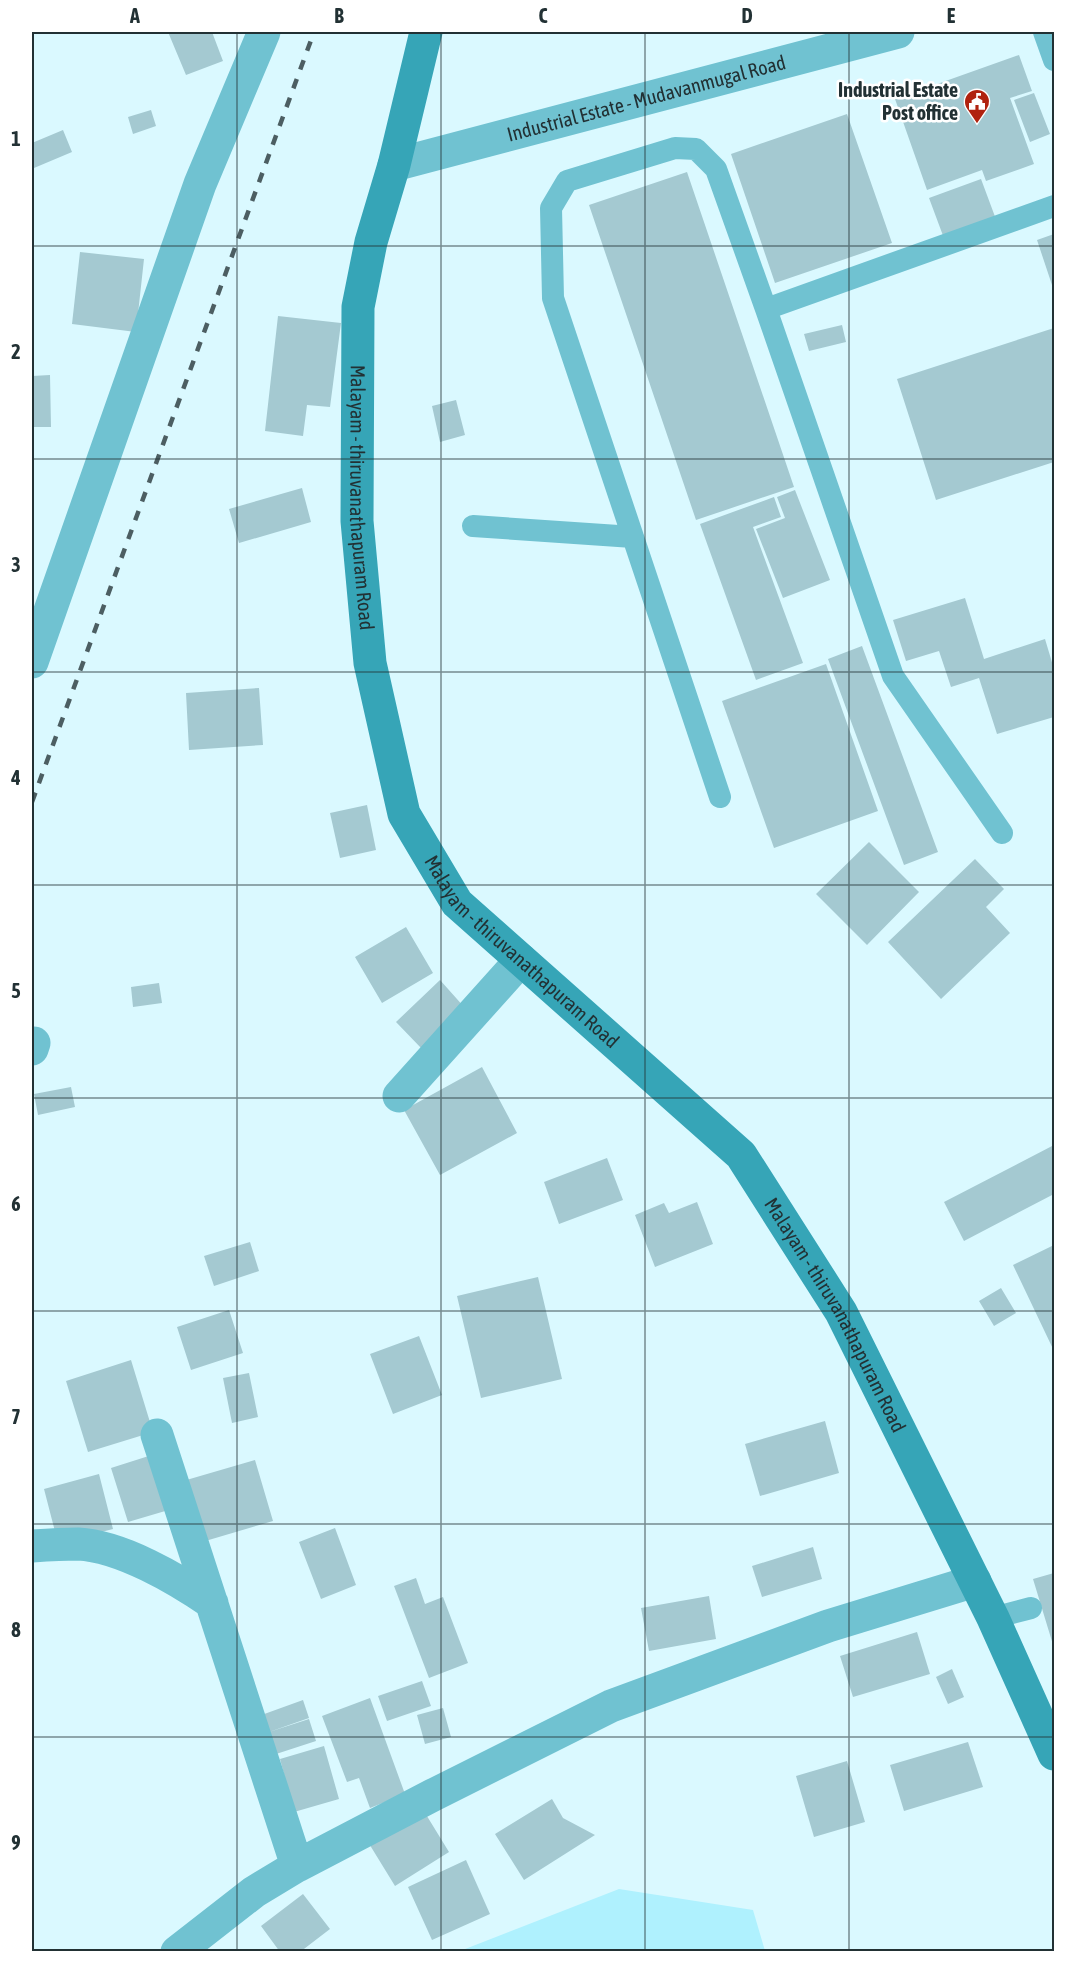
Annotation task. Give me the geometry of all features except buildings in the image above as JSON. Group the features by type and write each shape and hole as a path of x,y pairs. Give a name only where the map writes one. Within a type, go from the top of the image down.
{"main road":[{"name":"Malayam - thiruvanathapuram Road","path":"426,32 394,165 371,242 358,307 357,521 370,663 404,814 457,903 741,1155 841,1312 993,1618 1054,1755"}],"street":[{"path":"32,662 200,184 264,32"},
{"name":"Industrial Estate - Mudavanmugal Road","path":"394,165 898,32"},
{"path":"399,1096 521,960"},
{"path":"157,1435 297,1866"},
{"path":"32,1546 80,1544 116,1552 180,1582 212,1603"},
{"path":"177,1952 254,1892 297,1866 611,1706 828,1626 975,1581"}],"lane":[{"path":"1044,32 1054,60"},
{"path":"720,797 553,298 551,208 567,182 675,148 696,149 716,169 892,676 1002,833"},
{"path":"766,309 1054,206"},
{"path":"473,526 633,537"},
{"path":"993,1618 1031,1608"}],"shaded area":[{"path":"619,1889 753,1910 765,1951 460,1951"}],"railway":[{"path":"32,802 314,32"}],"place":[{"name":"Industrial Estate Post office","path":"977,125"}]}
